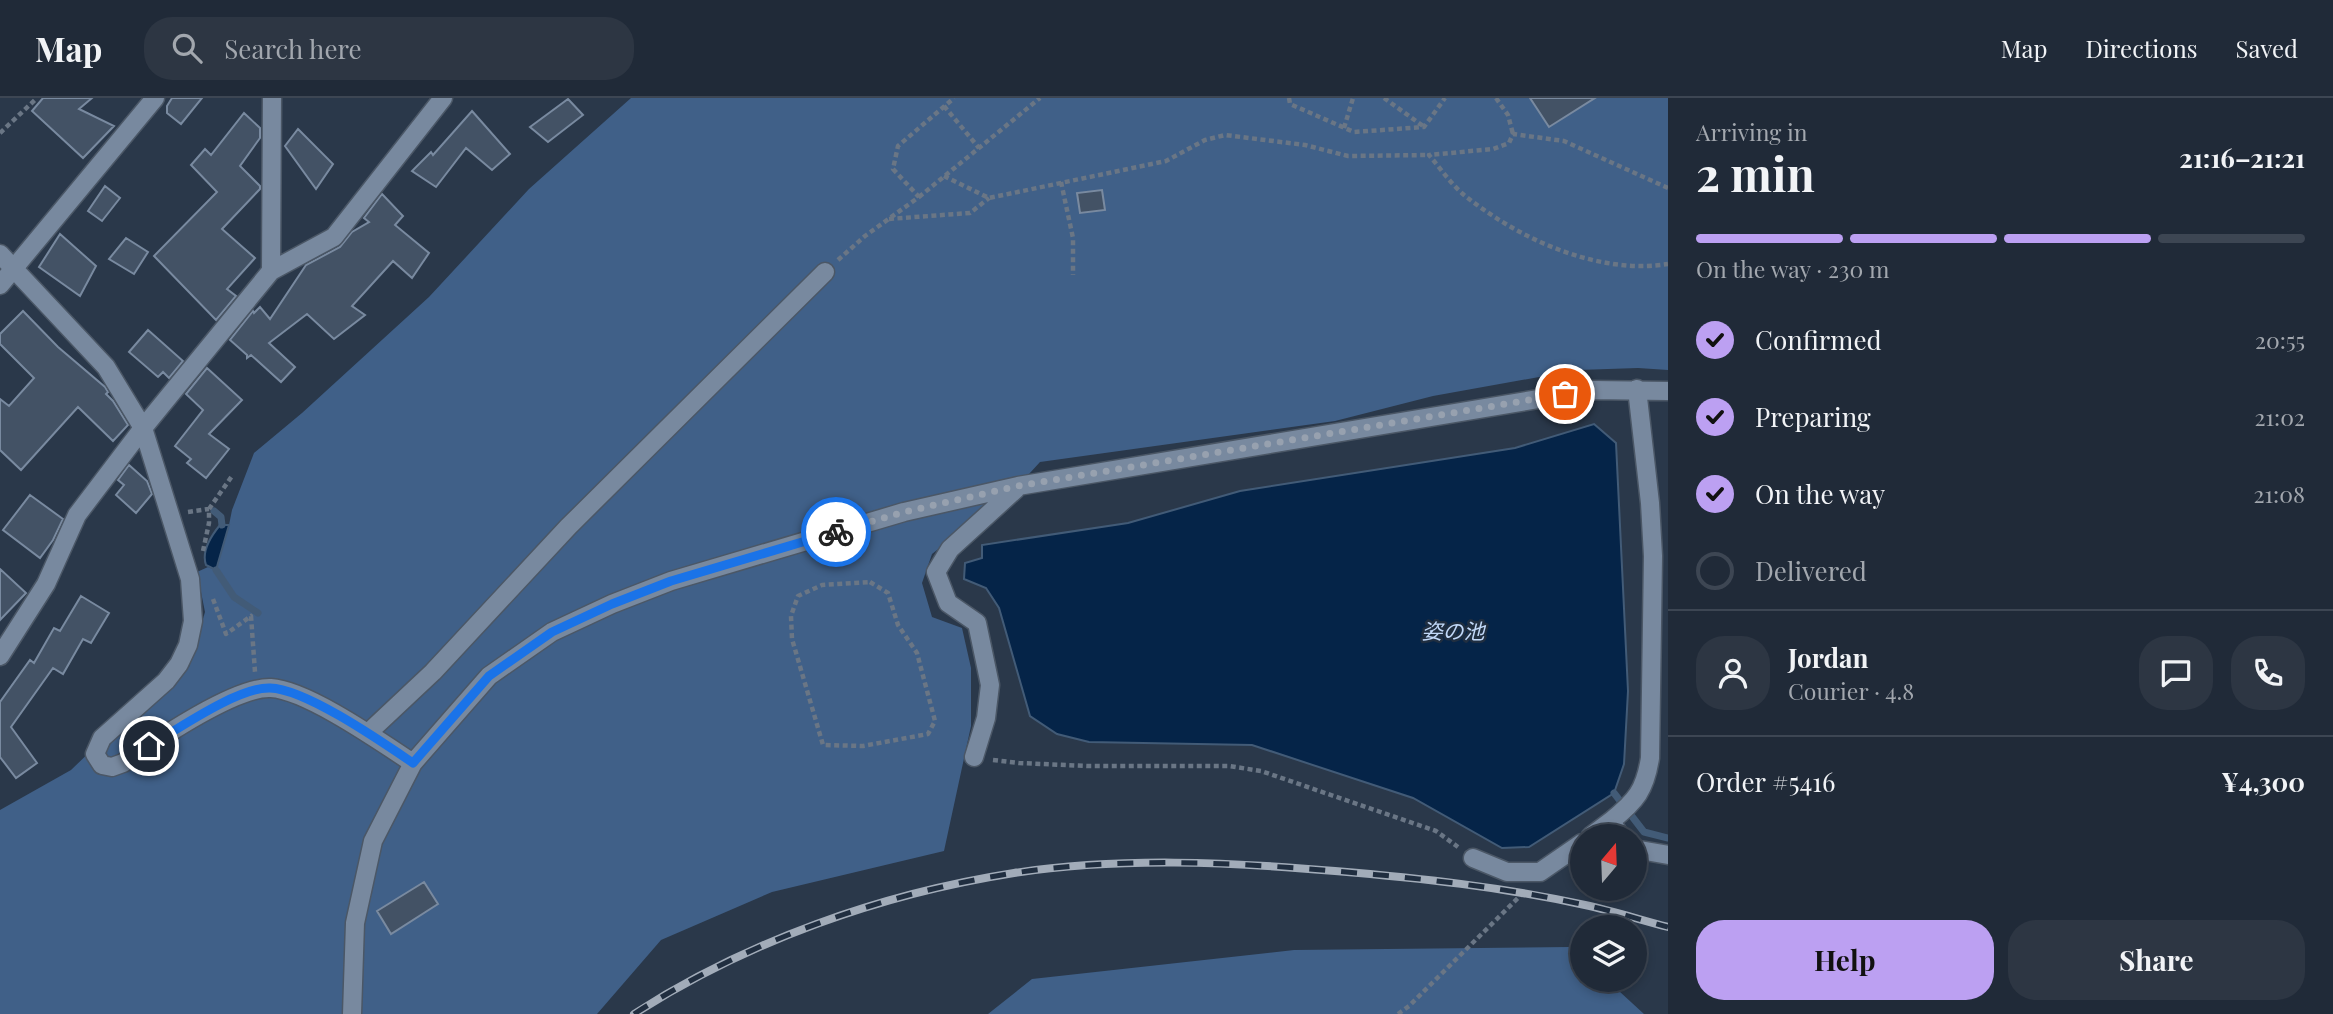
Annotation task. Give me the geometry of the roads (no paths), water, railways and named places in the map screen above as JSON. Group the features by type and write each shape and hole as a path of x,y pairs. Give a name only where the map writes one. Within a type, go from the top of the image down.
{"street":[{"path":"0,285 155,98"},
{"path":"271,271 272,98"},
{"path":"0,656 46,584 77,515 143,428 271,271 334,237 443,98"},
{"path":"0,254 106,367 143,428 190,579 193,621 188,645 179,664 166,681 102,738 95,754 102,765 112,767 124,763 215,707 253,691 270,688 307,699 368,733 413,763"},
{"path":"368,733 433,672 568,527 825,272"},
{"path":"1619,824 1642,789 1650,758 1653,556 1637,389"},
{"path":"352,1014 355,923 373,841 413,763 489,676 552,632 671,581 904,512 1018,486 1592,390 1668,391"},
{"path":"974,757 986,718 990,685 980,636 977,624 948,603 936,572 950,549 1018,486"},
{"path":"1473,859 1507,872 1540,872 1570,851"},
{"path":"1647,851 1668,855"}],"water":[{"name":"姿の池","path":"1594,424 1616,443 1628,691 1624,764 1614,793 1529,847 1502,848 1413,798 1252,745 1089,742 1057,734 1030,716 999,608 986,588 964,579 965,563 982,558 982,545 1128,523 1240,491 1515,448"},
{"path":"220,525 229,525 216,570 206,565 205,554 210,539"}],"waterway":[{"path":"214,511 221,517 222,525"},
{"path":"216,570 234,597 258,613"},
{"path":"1614,793 1644,832 1668,838"}],"railway":[{"path":"634,1014 723,964 816,924 914,894 964,882 1054,868 1134,863 1215,863 1398,877 1492,888 1554,899 1668,927"}]}
